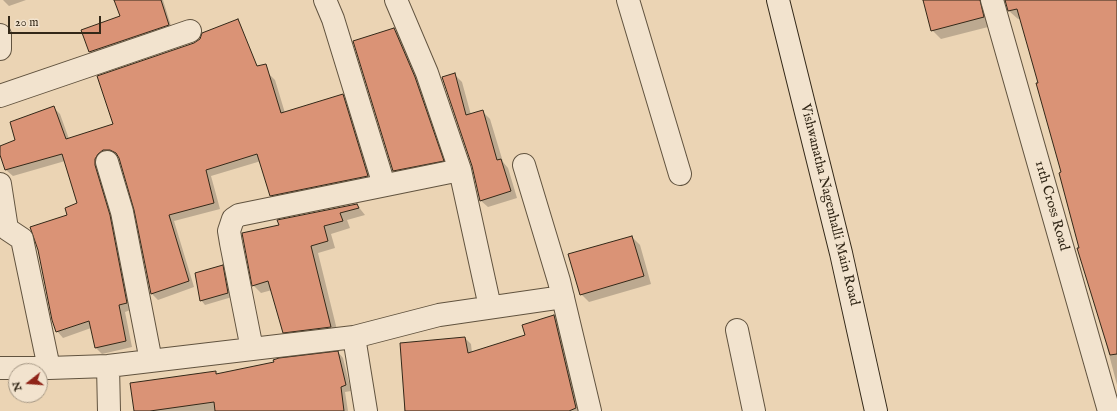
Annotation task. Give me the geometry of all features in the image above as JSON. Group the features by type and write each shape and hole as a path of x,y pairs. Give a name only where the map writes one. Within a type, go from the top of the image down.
{"street":[{"path":"325,0 333,19 384,185"},
{"path":"396,0 427,73 460,170 490,307"},
{"path":"628,0 680,174"},
{"name":"Vishwanatha Nagenhalli Main Road","path":"778,0 841,253 876,411"},
{"name":"11th Cross Road","path":"992,0 1109,411"},
{"path":"0,96 190,31"},
{"path":"0,35 0,49"},
{"path":"107,162 122,212 151,361"},
{"path":"524,165 562,297 590,411"},
{"path":"252,349 229,231 233,218 238,215 460,170"},
{"path":"0,184 4,229 22,239 49,368"},
{"path":"0,368 108,366 354,337 439,315 562,297"},
{"path":"737,330 754,411"},
{"path":"354,337 366,411"},
{"path":"108,366 109,411"}],"building":[{"path":"114,0 161,0 169,25 89,52 81,30 120,16"},
{"path":"923,0 980,0 984,17 931,31"},
{"path":"1005,0 1117,0 1117,354 1110,355 1077,248 1079,248 1059,173 1061,172 1017,9 1008,11"},
{"path":"238,19 257,66 266,64 281,113 343,94 368,176 270,196 257,154 206,170 214,203 169,215 189,281 151,294 134,210 119,158 116,153 110,150 103,150 95,159 95,165 110,215 127,303 119,305 126,341 95,348 89,321 56,332 52,320 38,250 30,227 67,215 65,208 77,203 62,154 5,170 0,155 0,146 15,140 10,122 54,106 66,139 113,124 97,76 194,43 200,39 202,33"},
{"path":"394,28 415,77 444,161 393,171 353,41"},
{"path":"455,73 466,115 483,110 497,160 501,159 511,191 480,201 472,166 442,77"},
{"path":"357,204 359,208 340,213 343,221 324,226 328,241 311,246 331,327 283,333 268,281 252,286 242,233 279,225 277,220"},
{"path":"632,236 644,276 580,295 568,254"},
{"path":"223,265 228,293 200,301 195,273"},
{"path":"554,315 576,408 569,411 405,411 400,343 465,337 468,353 525,335 522,325"},
{"path":"338,351 346,385 341,387 344,411 215,411 214,402 150,411 134,411 130,383 216,371 216,374 274,362 273,360 279,358"}]}
